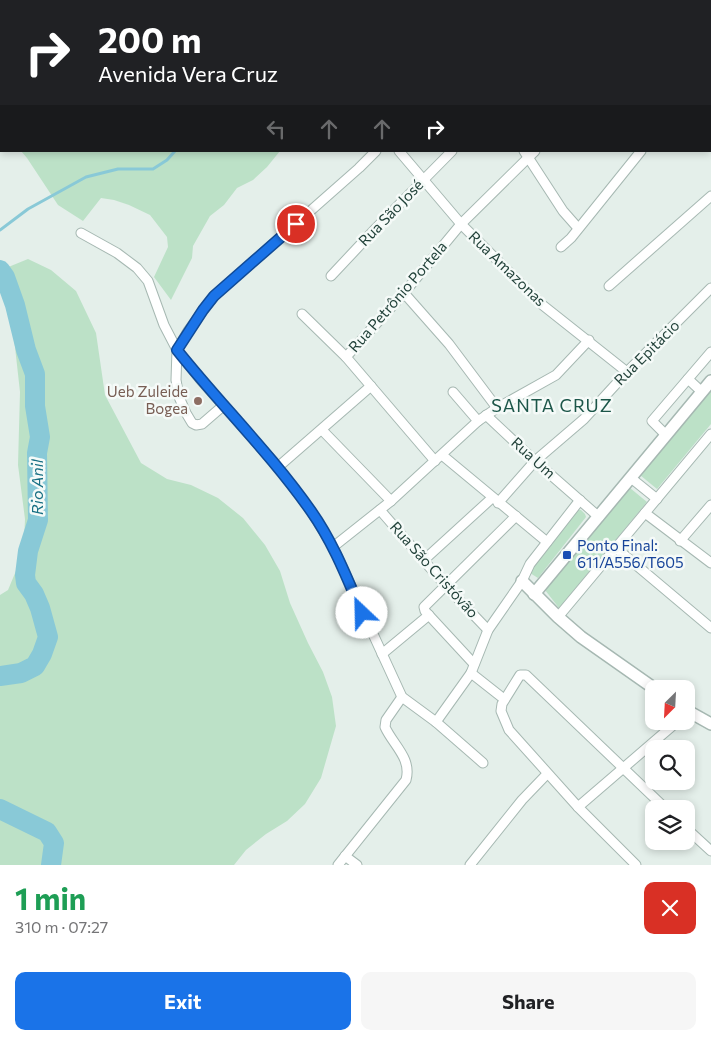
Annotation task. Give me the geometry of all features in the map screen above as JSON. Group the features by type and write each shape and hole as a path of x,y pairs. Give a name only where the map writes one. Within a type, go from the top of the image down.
{"street":[{"path":"224,405 202,424 196,425 192,423 179,397 176,380 177,350 214,296 375,152"},
{"name":"Rua Amazonas","path":"400,152 461,224 540,303 628,372"},
{"name":"Rua São José","path":"331,276 451,152"},
{"path":"561,247 571,238 640,152"},
{"path":"526,155 563,210 578,228"},
{"name":"Rua Petrônio Portela","path":"346,357 404,293 461,224 526,155"},
{"path":"609,286 711,196"},
{"path":"81,233 117,253 137,268 148,281 164,325 177,350 200,379 278,467 311,511 333,547 402,697 436,722 483,763"},
{"name":"Rua Epitácio","path":"424,560 495,500 535,461 584,419 711,289"},
{"path":"404,293 449,344 497,408"},
{"path":"302,314 346,357 438,458 516,516 547,542"},
{"path":"333,547 391,501 482,418 556,375 589,340"},
{"path":"666,435 652,421 711,352"},
{"path":"688,379 702,392"},
{"path":"534,594 711,381"},
{"path":"278,467 322,430 343,409 372,386"},
{"name":"Rua Um","path":"453,392 599,517"},
{"name":"Rua São Cristóvão","path":"322,430 391,501"},
{"path":"558,617 711,434"},
{"path":"631,478 657,499"},
{"path":"436,722 472,669 488,630 522,581 530,564 580,500"},
{"path":"680,541 711,505"},
{"name":"Rua São Cristóvão","path":"380,510 445,585 488,630"},
{"path":"645,512 680,541 711,563"},
{"path":"504,699 472,669 423,609 424,605 516,516"},
{"path":"616,548 711,628"},
{"path":"522,581 558,617 605,655 645,682"},
{"path":"382,654 428,615"},
{"path":"636,865 578,807 509,730 502,711 504,699 520,675 526,675 656,800"},
{"path":"338,865 406,780 408,772 405,759 385,727 386,720 402,697"},
{"path":"695,715 710,720"},
{"path":"578,807 668,730"},
{"path":"470,865 522,800 547,774"},
{"path":"695,836 711,851"},
{"path":"345,856 357,865"}],"green space":[{"path":"22,152 279,152 253,180 237,188 224,205 210,216 193,246 192,258 171,300 154,277 168,247 167,237 150,215 129,205 101,198 83,221 58,205"},
{"path":"28,259 51,270 76,291 96,333 105,395 141,463 167,479 191,485 218,498 243,518 265,545 280,571 290,603 323,672 332,697 336,726 321,778 305,804 287,821 266,834 246,850 234,865 0,865 0,595 8,590 18,566 24,542 25,519 18,465 20,392 14,338 1,285 1,270"},
{"path":"711,389 711,424 657,489 640,475"},
{"path":"630,488 647,502 559,608 545,590"},
{"path":"577,510 581,510 586,517 538,578 530,573 530,569"}],"waterway":[{"path":"0,230 28,209 86,177 118,169 153,169 167,160 174,152"},
{"name":"Rio Anil","path":"0,270 5,277 15,305 26,350 35,374 35,406 40,437 37,453 38,520 28,551 25,575 26,583 34,594 40,608 48,637 35,666 21,673 0,676"},
{"name":"Rio Anil","path":"0,809 47,832 54,843 51,865"}],"place":[{"name":"Ueb Zuleide Bogea","path":"198,401"},
{"name":"Ponto Final: 611/A556/T605","path":"567,555"}],"district":[{"name":"SANTA CRUZ","path":"552,406"}],"route":[{"path":"296,224 214,296 188,331 177,350 200,379 278,467 311,511 333,547 362,613"}]}
